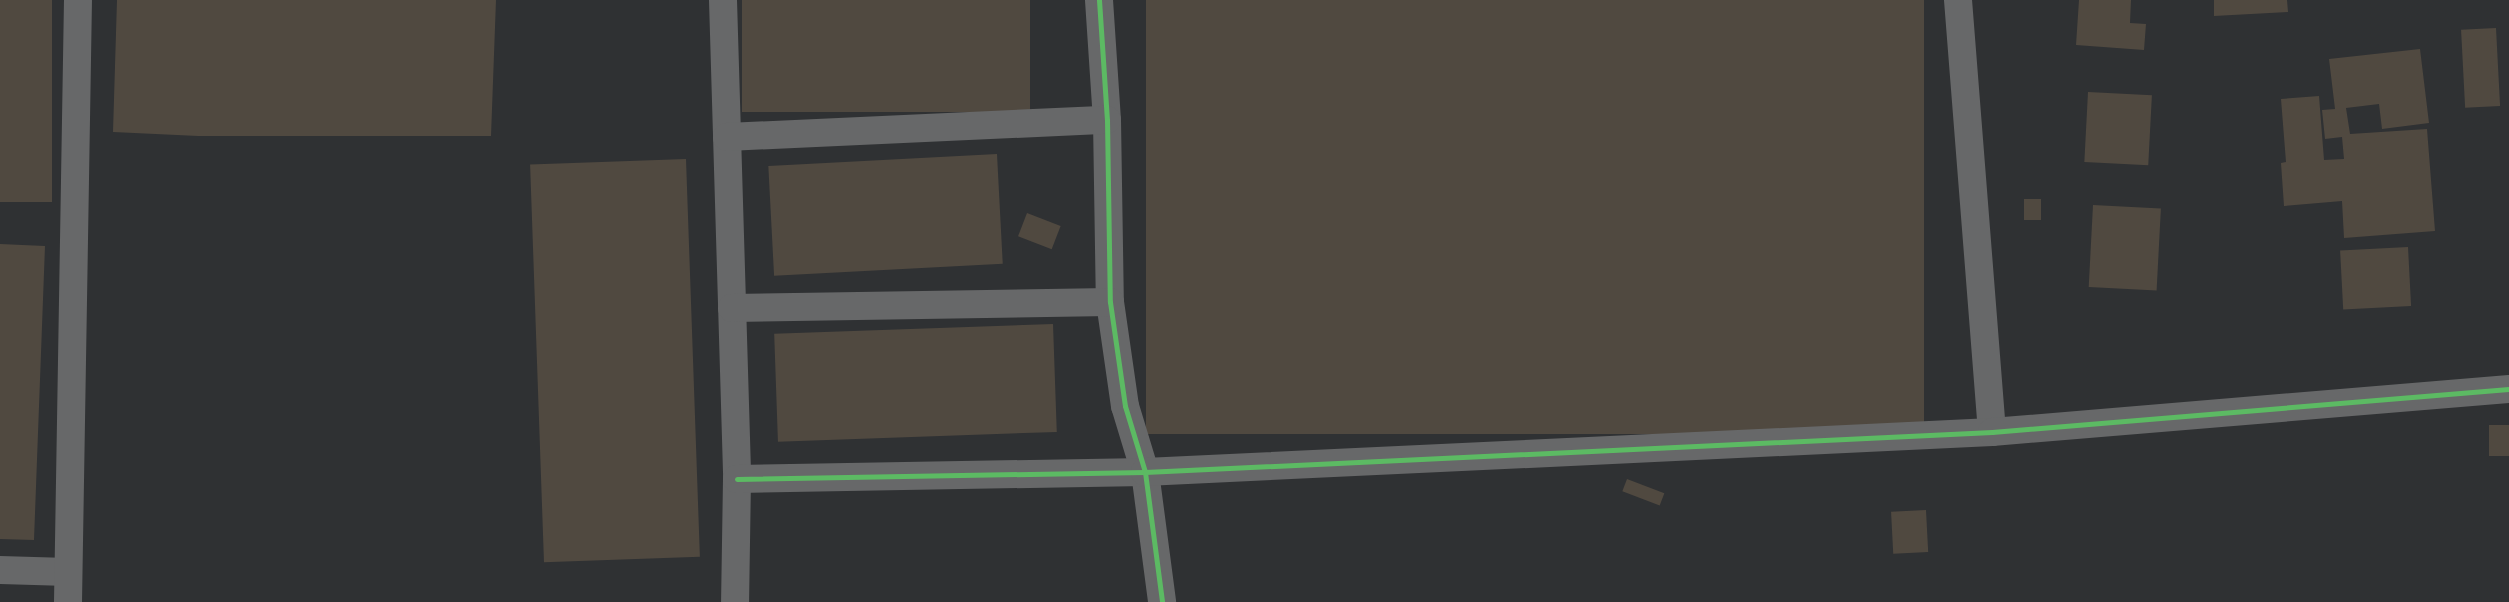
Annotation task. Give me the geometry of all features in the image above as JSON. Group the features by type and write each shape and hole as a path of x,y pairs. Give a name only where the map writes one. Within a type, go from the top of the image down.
{"street":[{"path":"68,602 78,0"},
{"path":"723,0 736,479 736,602"},
{"path":"1099,0 1107,120 1110,302 1125,406 1144,472 1162,602"},
{"path":"1958,0 1992,432"},
{"path":"727,137 1107,120"},
{"path":"732,308 1110,302"},
{"path":"736,479 1144,472 1992,432 2509,389"},
{"path":"0,570 68,572"}],"building":[{"path":"0,0 52,0 52,202 0,202"},
{"path":"117,0 496,0 491,136 198,136 113,132"},
{"path":"742,0 1030,0 1030,112 742,112"},
{"path":"1146,0 1924,0 1924,434 1146,434"},
{"path":"2079,0 2131,0 2130,23 2146,24 2144,50 2076,45"},
{"path":"2214,0 2287,0 2288,12 2214,16"},
{"path":"2496,28 2500,106 2465,108 2461,30"},
{"path":"2420,49 2429,123 2382,129 2379,104 2346,108 2350,134 2427,129 2435,231 2344,238 2342,201 2284,206 2281,163 2286,162 2281,99 2319,96 2324,160 2344,159 2342,137 2325,139 2322,110 2335,109 2329,59"},
{"path":"2088,92 2152,95 2148,165 2084,162"},
{"path":"997,154 1003,264 774,276 768,166"},
{"path":"686,159 700,557 544,562 530,164"},
{"path":"2024,199 2041,199 2041,220 2024,220"},
{"path":"2093,205 2161,209 2157,290 2089,287"},
{"path":"1027,213 1061,226 1052,249 1018,236"},
{"path":"0,244 45,246 34,540 0,539"},
{"path":"2408,247 2411,306 2343,309 2340,251"},
{"path":"1053,324 1057,432 778,442 774,334"},
{"path":"2489,425 2509,425 2509,456 2489,456"},
{"path":"1627,479 1664,493 1660,505 1622,491"},
{"path":"1926,510 1928,552 1893,554 1891,512"}],"cycle path":[{"path":"1099,0 1107,120 1110,302 1125,406 1145,472 1162,602"},
{"path":"737,479 1145,472 1992,432 2509,389"}]}
